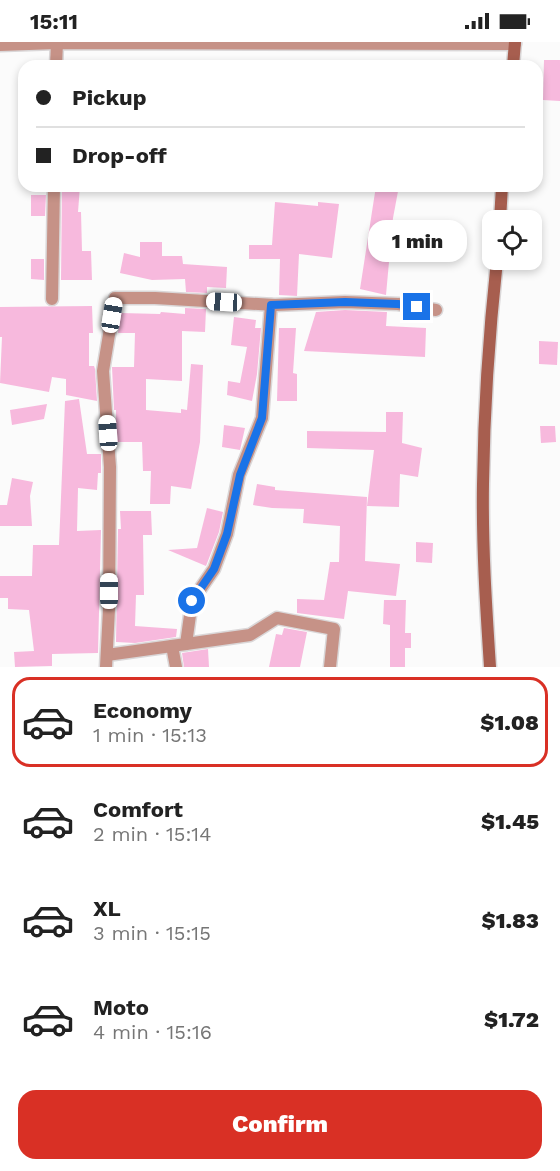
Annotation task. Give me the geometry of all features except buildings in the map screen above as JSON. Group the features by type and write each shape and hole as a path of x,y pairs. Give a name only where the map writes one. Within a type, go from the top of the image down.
{"main road":[{"path":"514,60 515,43"},
{"path":"501,210 502,192"},
{"path":"490,667 485,585 483,486 487,356 495,270"}],"street":[{"path":"56,60 57,43"},
{"path":"0,45 515,43"},
{"path":"52,299 54,192"},
{"path":"330,667 334,629 277,618 250,635 172,646 106,661 109,609 110,467 103,371 115,298 271,305 345,302 398,304 436,310"},
{"path":"186,644 192,601 214,569 227,534 240,475 262,418 271,305"},
{"path":"172,646 176,667"}],"route":[{"path":"192,601 214,569 227,534 240,475 262,418 271,305 345,302 417,307"}]}
